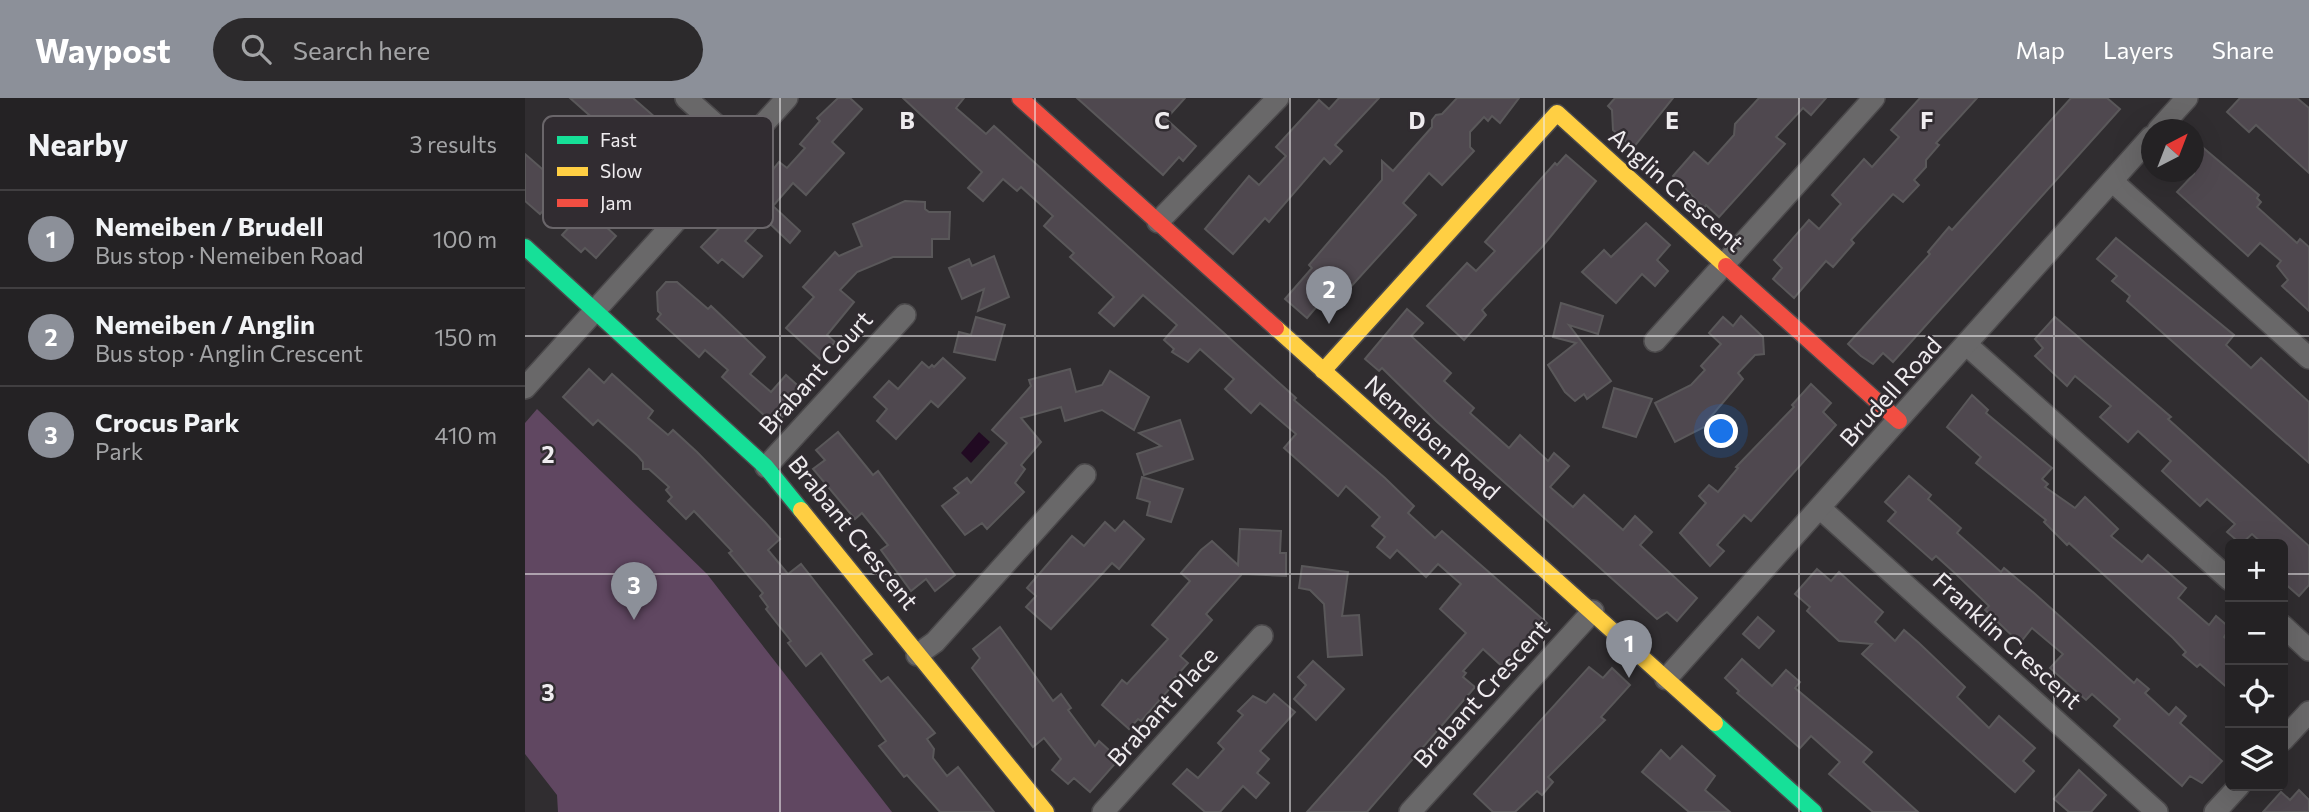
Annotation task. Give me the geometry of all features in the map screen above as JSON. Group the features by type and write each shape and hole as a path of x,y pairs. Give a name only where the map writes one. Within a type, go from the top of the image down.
{"street":[{"path":"686,98 706,116"},
{"path":"770,116 787,98"},
{"name":"Nemeiben Road","path":"1020,98 1814,812"},
{"path":"1158,222 1278,98"},
{"path":"1655,341 1874,98"},
{"path":"2168,119 2187,98"},
{"name":"Anglin Crescent","path":"1323,371 1563,106 1724,264 1899,421"},
{"name":"Brudell Road","path":"1666,679 1968,345 2141,148"},
{"path":"2112,181 2309,358"},
{"path":"525,388 669,228"},
{"name":"Brabant Crescent","path":"525,247 766,467 1046,812"},
{"name":"Brabant Court","path":"766,467 905,315"},
{"path":"1968,345 2225,576"},
{"path":"917,655 935,642 1085,475"},
{"name":"Franklin Crescent","path":"1821,509 2152,810"},
{"name":"Brabant Crescent","path":"1410,812 1593,611"},
{"path":"2288,631 2309,650"},
{"name":"Brabant Place","path":"1103,812 1262,636"},
{"path":"2288,735 2309,712"},
{"path":"2214,812 2234,791"}],"shaded area":[{"path":"537,409 707,574 892,812 558,812 557,795 525,754 525,423"},
{"path":"979,432 990,442 971,463 961,453"}],"building":[{"path":"570,98 633,98 654,116 590,116"},
{"path":"838,98 850,98 862,109 832,142 844,153 806,195 793,183 773,206 773,169 779,162 787,168 805,148 800,144 820,121 817,118"},
{"path":"903,98 964,98 956,108 986,134 994,126 1296,398 1294,400 1385,478 1414,506 1408,513 1435,538 1442,531 1547,623 1505,669 1483,649 1463,671 1466,673 1463,677 1475,687 1367,812 1307,812 1466,633 1440,609 1461,584 1438,564 1426,577 1397,550 1390,558 1377,547 1385,537 1372,526 1380,517 1346,486 1338,496 1284,448 1296,434 1260,403 1251,413 1225,389 1234,379 1200,349 1188,362 1172,352 1174,349 1164,340 1177,325 1143,295 1114,326 1099,313 1114,297 1070,257 1074,253 1044,226 1053,216 1021,187 1017,191 1003,179 983,201 968,188 982,172"},
{"path":"1077,98 1185,98 1166,119 1196,146 1183,161 1179,157 1163,175"},
{"path":"1339,98 1379,98 1335,145 1342,151 1330,164 1324,158 1269,222 1265,218 1233,254 1205,229 1249,176 1259,185 1286,156 1276,147 1319,100 1329,109"},
{"path":"1457,98 1519,98 1500,123 1492,116 1488,121 1484,117 1470,132 1470,147 1474,151 1442,185 1429,173 1403,203 1416,215 1327,313 1318,305 1307,318 1285,299 1312,268 1309,265 1382,180 1382,161 1393,171 1432,127 1432,120 1436,115 1442,114"},
{"path":"1615,98 1673,98 1633,148 1613,130 1612,110 1608,106"},
{"path":"1759,98 1826,98 1811,115 1803,108 1776,137 1785,144 1719,217 1706,205 1704,208 1673,176 1694,152 1708,164 1734,135 1735,124"},
{"path":"1920,98 1977,98 1936,143 1939,145 1926,160 1926,167 1914,180 1919,185 1903,202 1893,194 1851,240 1854,243 1833,267 1826,261 1794,298 1773,279 1782,268 1774,260 1809,220 1819,229 1841,204 1832,195 1864,159 1872,167 1899,137 1891,130"},
{"path":"2071,98 2107,98 2120,109 1893,362 1883,353 1873,364 1861,356 1848,344 1930,254 1928,252 1949,227 1952,230"},
{"path":"2240,98 2297,98 2309,108 2309,173 2256,125 2249,132 2227,112"},
{"path":"2204,148 2259,195 2257,198 2261,202 2257,207 2297,243 2300,239 2309,247 2309,311 2282,286 2288,280 2277,266 2281,261 2260,243 2248,256 2177,192 2186,182 2204,182"},
{"path":"525,154 543,170 543,211 540,214 525,201"},
{"path":"1566,155 1596,181 1542,247 1482,310 1486,315 1464,340 1427,306 1467,263 1476,271 1495,251 1485,242 1555,163 1557,165"},
{"path":"905,201 925,202 925,209 929,212 950,212 949,239 932,239 932,257 893,257 857,272 840,290 854,302 827,335 835,342 820,359 786,328 814,297 803,287 835,252 839,256 862,246 853,224"},
{"path":"773,206 800,231 790,243 773,227"},
{"path":"1646,223 1670,245 1657,260 1668,271 1655,286 1642,274 1616,303 1582,272 1604,250 1611,257"},
{"path":"568,228 607,228 616,236 596,258 585,248 581,252 562,235"},
{"path":"719,228 757,228 745,241 762,256 743,277 722,259 718,263 701,247"},
{"path":"2116,238 2234,335 2226,345 2251,368 2261,358 2309,402 2309,463 2127,301 2130,296 2112,281 2117,276 2097,259"},
{"path":"994,256 1009,297 978,311 984,289 962,299 949,268 969,259 972,266"},
{"path":"666,282 677,282 708,309 711,306 765,357 750,374 771,392 786,375 805,392 775,425 722,377 728,370 705,350 699,357 657,319 661,314 658,311 657,292"},
{"path":"1561,303 1603,316 1598,334 1569,325 1611,381 1587,399 1584,394 1575,401 1565,392 1548,365 1576,343 1553,337"},
{"path":"1407,309 1423,323 1411,336 1451,373 1444,381 1474,408 1470,413 1509,448 1520,435 1548,461 1554,453 1569,466 1550,487 1573,507 1584,495 1623,530 1635,516 1652,532 1640,545 1697,598 1677,621 1667,612 1657,619 1436,421 1382,368 1379,371 1365,359"},
{"path":"1741,316 1763,337 1764,354 1755,355 1738,373 1743,379 1708,420 1710,424 1675,442 1655,403 1691,385 1705,370 1701,366 1721,344 1709,333 1723,317 1733,326"},
{"path":"976,317 1005,325 995,360 954,352 959,332 971,335"},
{"path":"2055,317 2171,417 2168,419 2309,546 2309,585 2299,596 2288,586 2288,539 2258,539 2252,534 2246,539 2235,539 2227,532 2235,524 2207,499 2200,506 2162,471 2171,461 2138,431 2128,442 2100,417 2111,406 2075,376 2067,386 2035,356 2043,348 2035,339"},
{"path":"943,358 965,378 938,407 931,401 896,439 877,421 887,409 874,397 889,381 898,389 922,362 929,368"},
{"path":"589,369 604,383 612,374 653,411 648,418 668,435 673,430 765,522 780,539 768,550 788,574 801,564 872,654 863,660 881,682 888,677 935,733 927,739 934,749 933,758 947,776 958,767 994,812 940,812 907,775 904,777 879,746 886,741 821,653 806,666 788,643 791,641 766,609 768,607 760,596 763,593 729,553 732,551 694,511 686,519 668,501 672,497 666,490 669,487 649,469 643,469 643,462 638,456 598,420 593,425 563,397"},
{"path":"1070,369 1076,392 1102,385 1110,371 1149,397 1134,430 1102,410 1065,421 1061,407 1021,418 1041,442 1021,465 1025,469 1015,483 1024,492 987,529 982,523 965,535 942,506 959,493 954,488 967,478 971,483 1007,443 992,430 1031,386 1029,380"},
{"path":"1811,384 1831,403 1823,412 1836,425 1751,521 1744,515 1717,545 1724,551 1710,566 1680,533 1706,503 1699,496 1709,485 1718,492 1738,468 1736,467 1794,407 1792,405"},
{"path":"1614,388 1652,399 1636,437 1603,427"},
{"path":"1972,395 1988,410 1986,413 2052,468 2042,479 2048,484 2045,487 2075,508 2085,497 2118,529 2111,536 2142,562 2148,555 2186,588 2178,598 2209,625 2216,616 2225,624 2225,686 2200,664 2197,667 2183,655 2186,652 2173,638 2069,543 2067,545 2044,522 2046,520 1976,463 1981,457 1947,427"},
{"path":"1180,420 1193,459 1144,475 1137,454 1161,446 1139,433"},
{"path":"838,432 873,475 878,471 955,575 935,591 926,579 911,591 881,550 888,545 862,513 855,519 813,469 825,460 816,450"},
{"path":"1909,476 1931,495 1928,499 1961,528 1957,533 2001,572 2004,568 2134,683 2137,679 2149,689 2145,693 2169,715 2176,707 2186,716 2180,723 2222,761 2202,783 2190,776 2182,786 2114,726 2120,719 2092,694 2086,700 2050,668 2063,654 2032,628 2020,643 1985,610 1989,606 1957,575 1936,556 1932,560 1888,521 1896,512 1885,502"},
{"path":"1142,477 1183,489 1171,522 1147,515 1150,502 1137,498"},
{"path":"1124,521 1144,539 1119,569 1112,563 1051,629 1026,607 1036,596 1027,588 1072,536 1084,546 1105,522 1115,531"},
{"path":"1240,529 1281,531 1280,553 1286,553 1286,576 1242,574 1206,614 1212,620 1180,656 1188,663 1170,683 1173,685 1141,721 1138,719 1129,729 1102,705 1122,680 1127,684 1168,639 1152,625 1190,581 1181,573 1201,550 1212,541 1238,565"},
{"path":"1302,566 1348,572 1342,616 1359,615 1362,655 1328,657 1324,604 1310,590 1299,588"},
{"path":"1817,569 1831,581 1839,572 1883,612 1875,622 1895,641 1904,630 1919,643 1965,687 1957,697 1989,728 1999,716 2035,748 2023,761 2034,771 2015,792 1862,654 1872,644 1839,641 1807,611 1810,607 1795,594"},
{"path":"1758,617 1774,631 1759,648 1743,634"},
{"path":"1000,627 1053,701 1061,694 1071,708 1068,710 1095,746 1099,741 1119,759 1090,792 1074,778 1068,784 1052,770 1061,759 1044,738 1033,747 972,668 980,658 973,649"},
{"path":"1742,659 1772,686 1786,670 1800,682 1795,688 1872,752 1863,762 1918,812 1873,812 1829,774 1840,762 1811,736 1800,748 1737,693 1739,691 1725,678"},
{"path":"1313,661 1344,689 1316,720 1294,699 1306,685 1298,677"},
{"path":"1589,667 1603,678 1612,668 1630,685 1601,717 1605,720 1548,777 1553,782 1542,795 1537,791 1515,812 1493,812 1474,794"},
{"path":"1274,694 1295,712 1260,751 1269,759 1257,773 1269,783 1256,798 1243,786 1220,812 1205,812 1173,784 1187,769 1198,778 1224,749 1218,743 1243,715 1238,711 1253,696 1266,703"},
{"path":"1682,746 1715,776 1705,790 1730,812 1689,812 1642,772 1661,750 1670,759"},
{"path":"2079,770 2106,795 2091,812 2069,812 2054,799"},
{"path":"2299,790 2309,800 2309,812 2263,812 2281,792 2290,800"}],"traffic: fast":[{"path":"525,247 766,467 801,510"},
{"path":"1715,723 1814,812"}],"traffic: slow":[{"path":"1323,371 1557,113 1726,266"},
{"path":"1276,328 1715,723"},
{"path":"801,510 1046,812"}],"traffic: jam":[{"path":"1020,98 1276,328"},
{"path":"1726,266 1899,421"}],"place":[{"name":"Nemeiben / Anglin","path":"1329,324"},
{"name":"Crocus Park","path":"634,620"},
{"name":"Nemeiben / Brudell","path":"1629,678"}]}
